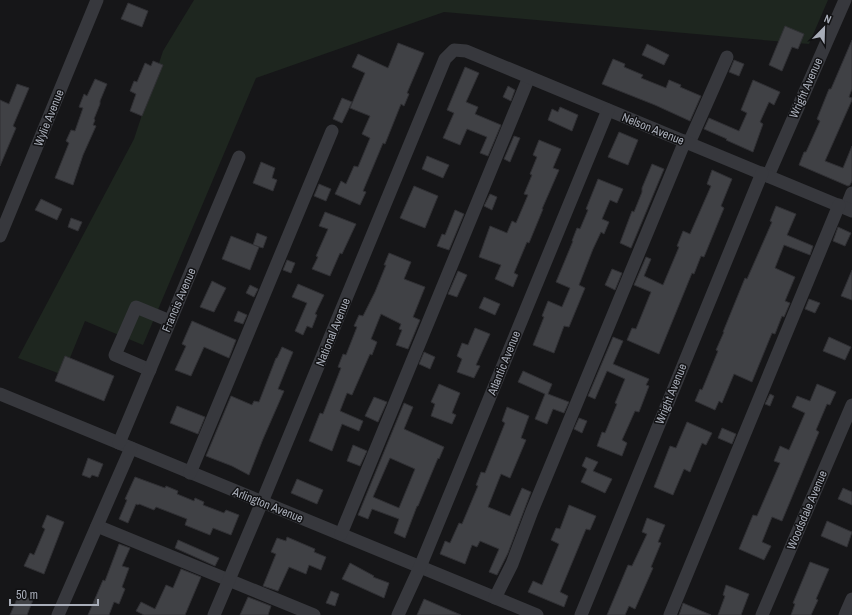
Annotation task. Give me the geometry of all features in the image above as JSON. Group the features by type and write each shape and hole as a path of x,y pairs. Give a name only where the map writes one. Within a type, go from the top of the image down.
{"street":[{"name":"Wylie Avenue","path":"1,229 97,0"},
{"name":"Wright Avenue","path":"581,615 765,175 845,0"},
{"name":"Nelson Avenue","path":"454,50 466,51 845,208"},
{"name":"National Avenue","path":"214,615 446,59 454,50"},
{"path":"495,598 512,564 532,511 687,142 727,57"},
{"path":"341,534 529,77"},
{"name":"Atlantic Avenue","path":"398,615 420,567 608,110"},
{"path":"190,472 332,130"},
{"name":"Francis Avenue","path":"119,443 240,157"},
{"path":"670,615 852,193"},
{"path":"150,370 115,355 136,307 170,321"},
{"name":"Arlington Avenue","path":"0,394 537,615"},
{"name":"Woodsdale Avenue","path":"762,615 852,405"},
{"path":"58,615 131,448"},
{"path":"97,526 309,614"},
{"path":"845,615 852,599"}],"shaded area":[{"path":"194,0 828,0 809,44 444,12 256,78 143,345 85,321 63,375 18,358 134,139 163,51"}],"building":[{"path":"128,3 148,11 142,27 121,19"},
{"path":"785,26 804,34 798,49 792,47 782,71 769,65"},
{"path":"852,40 852,89 849,97 852,98 852,100 825,161 843,168 852,146 852,181 848,186 799,165 820,121 817,119"},
{"path":"398,43 424,53 407,93 409,94 404,106 401,104 385,144 383,143 363,191 366,192 360,205 335,194 341,181 346,184 354,166 358,167 370,138 362,134 370,116 350,108 365,73 352,67 358,54 388,68"},
{"path":"647,44 669,55 664,65 642,55"},
{"path":"613,59 625,64 624,67 643,75 641,78 666,88 669,80 681,85 680,87 701,96 690,121 602,84"},
{"path":"734,60 744,64 739,76 729,72"},
{"path":"153,61 163,65 142,116 130,111 136,94 130,91 134,81 137,82 145,63 151,66"},
{"path":"465,67 479,73 466,102 478,107 475,114 501,125 488,156 480,153 487,137 467,129 460,145 443,138 454,113 447,110"},
{"path":"95,79 107,84 94,119 93,125 96,126 83,155 73,185 55,178 69,143 66,141 71,130 75,131 83,108 79,107 84,94 87,96"},
{"path":"753,80 780,92 774,105 769,102 760,122 763,124 753,152 704,129 709,118 739,131 747,113 741,110"},
{"path":"17,84 29,88 13,126 16,128 0,166 0,100 9,104"},
{"path":"508,86 515,90 511,101 503,97"},
{"path":"342,98 352,102 342,123 333,119"},
{"path":"560,107 578,115 572,131 548,120 552,109 558,112"},
{"path":"619,132 638,140 628,165 608,157"},
{"path":"514,136 520,138 510,162 504,159"},
{"path":"539,140 561,149 553,168 559,170 529,243 527,242 514,273 518,275 513,287 495,279 501,265 479,257 490,226 507,233 512,221 516,223 528,195 524,194 532,175 530,174 537,157 533,155"},
{"path":"427,156 449,165 443,178 422,169"},
{"path":"261,162 275,168 272,178 277,180 273,191 253,183"},
{"path":"652,164 664,169 631,248 620,243 632,211 634,212"},
{"path":"712,170 732,179 721,206 724,208 704,257 701,256 694,274 692,273 659,354 627,340 632,328 636,329 651,292 634,285 646,257 651,259 644,276 663,285 679,247 677,246 683,231 690,234 711,186 707,184"},
{"path":"598,179 623,189 617,203 610,200 602,219 609,222 604,234 601,232 593,249 579,285 585,288 569,327 564,326 554,353 533,345 544,317 542,316 548,301 562,307 570,288 556,282 577,228 580,229 588,210 586,209"},
{"path":"319,184 331,189 326,201 314,196"},
{"path":"414,186 438,196 425,228 400,218"},
{"path":"490,194 497,197 492,210 484,206"},
{"path":"41,199 62,209 57,220 35,210"},
{"path":"776,206 796,214 787,235 813,246 810,255 784,245 775,268 795,277 785,301 790,303 784,317 782,316 775,334 772,333 752,382 734,374 722,403 719,401 715,410 695,401 700,389 702,390 718,351 716,350 745,278 747,279 772,222 770,221"},
{"path":"455,210 464,214 449,250 437,246 442,234 445,235"},
{"path":"325,212 356,224 342,254 340,253 330,276 312,269 328,229 319,226"},
{"path":"71,218 82,222 78,231 68,227"},
{"path":"838,227 851,233 845,246 833,241"},
{"path":"257,233 267,237 263,248 253,245"},
{"path":"231,236 259,247 250,270 222,259"},
{"path":"389,253 411,262 404,279 425,287 413,317 420,320 408,349 396,345 402,330 399,329 401,324 381,314 371,339 377,342 372,355 370,354 352,395 347,393 340,411 363,421 359,431 342,424 332,451 309,441 320,413 323,414 341,368 338,367 343,354 346,355 357,327 354,326 359,315 363,316 375,292 386,265 384,265"},
{"path":"287,260 295,263 291,273 283,270"},
{"path":"612,269 622,273 615,290 605,285"},
{"path":"852,270 852,300 841,296"},
{"path":"458,271 467,275 457,297 448,294"},
{"path":"212,281 226,288 214,312 200,307"},
{"path":"298,284 324,295 315,314 317,315 312,328 307,326 303,335 295,331 307,303 292,297"},
{"path":"250,285 258,289 254,297 246,293"},
{"path":"484,297 500,304 495,315 479,308"},
{"path":"809,299 820,303 815,313 805,309"},
{"path":"238,311 247,315 243,324 234,321"},
{"path":"192,321 236,340 229,358 204,347 191,376 175,370 186,346 182,344"},
{"path":"475,328 490,334 476,365 480,366 474,378 457,372 462,359 457,356 462,343 468,345"},
{"path":"613,337 623,341 613,364 649,379 646,385 649,386 639,412 635,411 622,440 627,443 622,456 597,446 602,432 605,433 625,379 607,371 595,399 588,396"},
{"path":"829,337 851,347 845,360 823,351"},
{"path":"282,347 293,352 278,389 284,391 249,475 232,466 206,456 231,396 252,405 254,401 259,402 276,358"},
{"path":"424,352 435,357 430,369 419,364"},
{"path":"65,356 114,376 104,401 55,381"},
{"path":"523,371 552,384 548,394 569,402 564,413 553,409 547,424 535,419 545,394 518,382"},
{"path":"439,384 460,393 452,413 456,415 452,424 431,416 435,404 431,402"},
{"path":"817,384 836,392 830,405 827,404 816,430 819,432 782,521 772,517 762,542 771,546 764,560 739,549 753,515 757,516 780,463 774,461 780,446 789,450 805,413 792,407 797,396 810,401"},
{"path":"770,394 774,396 770,406 765,404"},
{"path":"374,397 387,402 378,422 365,416"},
{"path":"404,403 413,407 404,429 444,447 417,506 405,538 394,533 399,519 372,509 368,519 358,515","holes":["390,458 415,469 399,508 373,497"]},
{"path":"177,406 205,417 198,434 170,423"},
{"path":"507,407 529,416 521,438 526,440 510,478 501,474 488,507 510,516 522,488 531,492 508,553 497,575 489,572 499,549 480,541 477,547 472,545 465,564 440,554 445,541 450,543 459,523 462,524 478,486 476,485 481,472 485,473 505,423 502,421"},
{"path":"579,418 587,421 582,433 574,429"},
{"path":"687,422 712,433 706,445 702,443 690,472 684,469 673,495 654,487 670,446 676,448"},
{"path":"722,428 736,434 732,444 718,438"},
{"path":"353,445 367,451 360,466 347,461"},
{"path":"586,457 598,462 593,471 612,479 605,493 581,482 587,469 582,466"},
{"path":"88,458 103,464 98,477 92,475 90,478 82,475"},
{"path":"135,477 165,488 166,486 178,491 177,494 194,501 195,498 204,502 203,505 224,513 226,510 239,515 231,535 213,528 210,535 185,525 187,519 156,507 154,510 139,504 136,504 128,523 119,519 127,500 125,499"},
{"path":"297,479 323,490 317,504 291,493"},
{"path":"843,488 852,492 852,505 838,499"},
{"path":"569,505 596,516 590,530 586,529 560,592 568,596 564,607 528,592 533,581 542,585 559,544 551,540 556,528 560,529"},
{"path":"47,515 64,522 44,574 24,566 30,553 34,555 45,529 42,527"},
{"path":"647,518 665,525 658,542 661,543 651,567 653,568 635,609 629,606 625,615 607,615 628,565 632,566 647,534 642,532"},
{"path":"827,521 852,532 847,547 821,536"},
{"path":"287,537 315,549 314,552 326,557 321,570 309,565 306,574 289,567 278,591 263,586 276,554 271,552 277,538 286,541"},
{"path":"178,540 219,558 215,566 175,548"},
{"path":"119,544 130,548 122,566 129,568 122,587 125,589 119,604 114,602 109,615 88,615 103,580 105,581"},
{"path":"810,562 829,569 816,599 818,600 811,615 791,615 795,604 793,603"},
{"path":"350,563 374,576 373,577 389,583 384,598 342,579"},
{"path":"181,569 201,577 185,615 144,615 136,611 141,602 155,609 166,585 173,588"},
{"path":"726,585 749,594 741,615 718,615 725,596 723,595"},
{"path":"331,591 339,594 335,606 326,603"},
{"path":"19,594 33,600 27,615 10,615"},
{"path":"248,597 271,606 268,615 240,615"},
{"path":"424,599 461,615 417,615"},
{"path":"683,603 711,615 679,615"}]}
